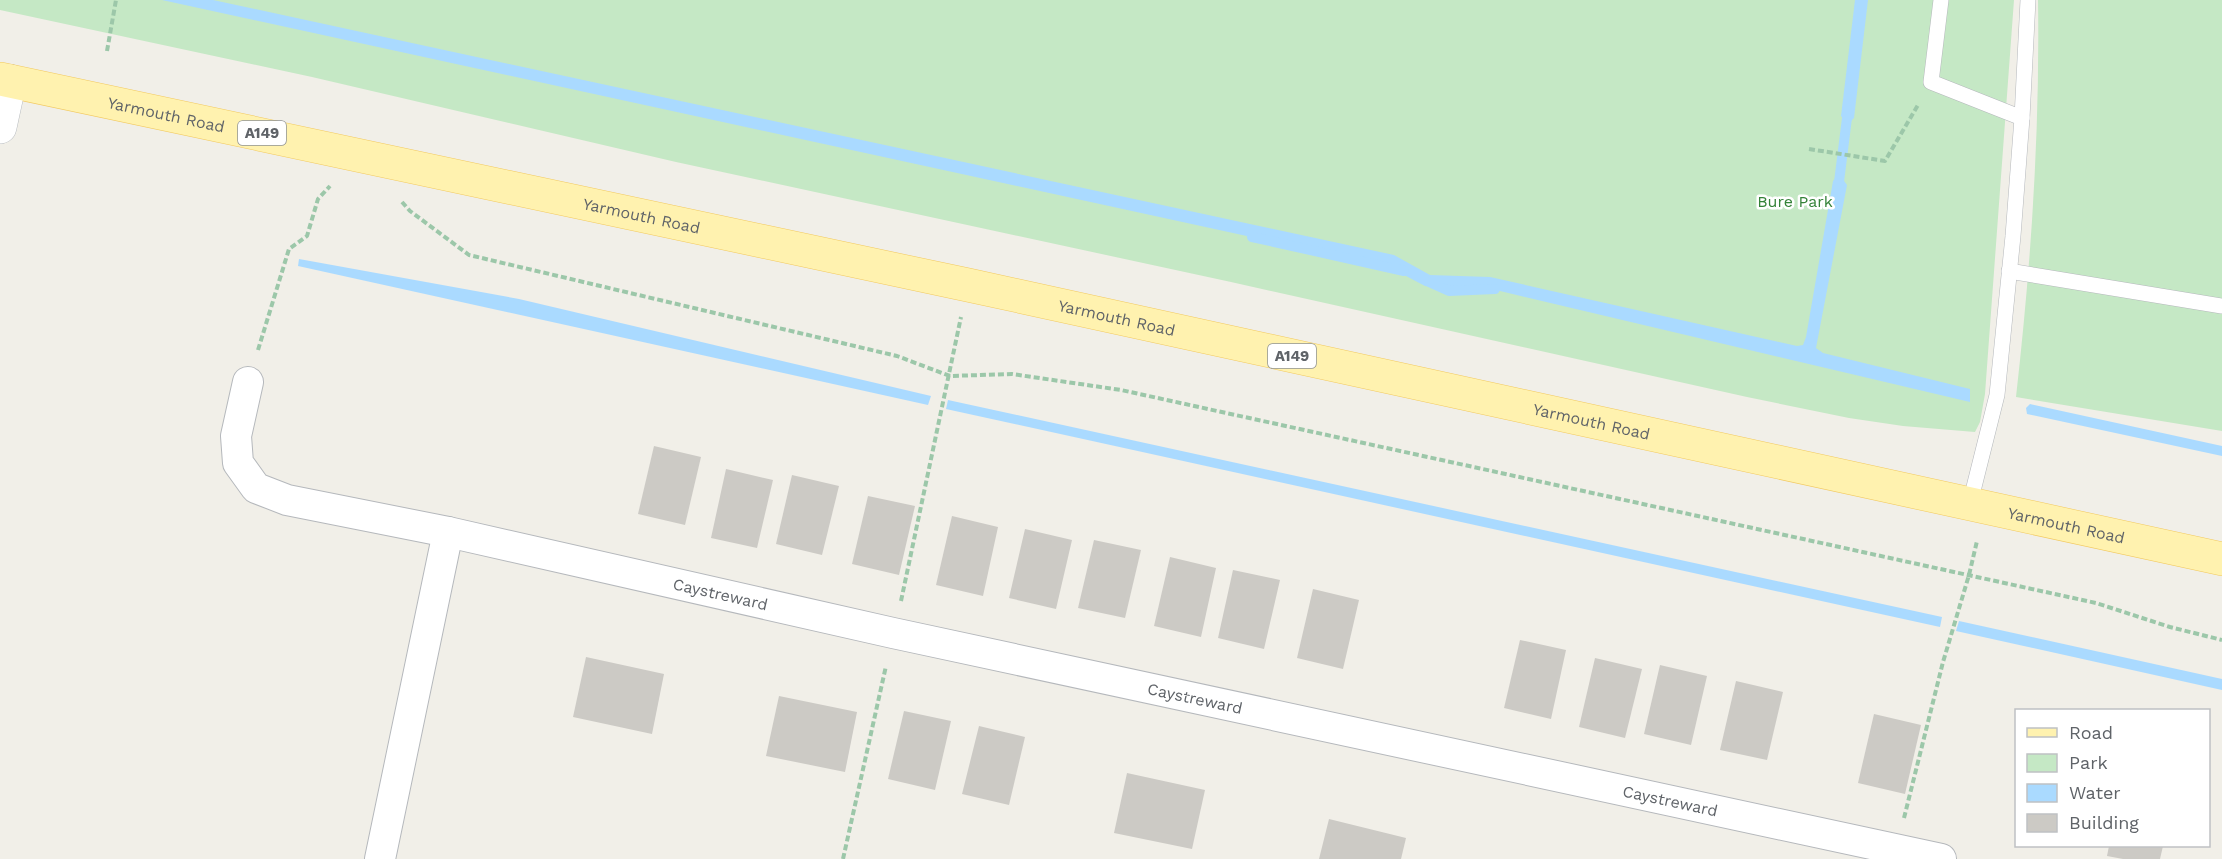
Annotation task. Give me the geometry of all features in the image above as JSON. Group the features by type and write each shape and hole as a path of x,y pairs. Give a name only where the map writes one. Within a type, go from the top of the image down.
{"main road":[{"name":"Yarmouth Road","path":"5,80 362,154 2222,559"}],"street":[{"path":"0,127 5,80"},
{"name":"Caystreward","path":"248,382 236,436 238,463 256,488 286,500 448,532 893,633 1918,855"},
{"path":"380,859 448,532"}],"lane":[{"path":"1941,0 1931,82 2022,118"},
{"path":"1977,506 1997,395 2022,118 2028,0"},
{"path":"2009,271 2222,306"}],"path":[{"path":"107,51 116,2"},
{"path":"1809,149 1885,162 1931,82"},
{"path":"248,382 289,249 307,236 318,199 362,154"},
{"path":"396,195 410,211 469,255 897,356 950,376 1012,374 1121,390 2096,603 2170,627 2222,640"},
{"path":"843,859 968,285"},
{"path":"1918,855 1943,662 1969,575 1977,506"}],"green space":[{"name":"Bure Park","path":"0,0 2014,0 1985,394 1980,422 1975,432 1903,426 1849,418 1747,397 676,162 312,77 0,10"},
{"path":"2038,0 2222,0 2222,431 2016,397 2033,198 2038,99"}],"water":[{"path":"162,0 213,0 1394,255 1430,275 1490,277 1797,346 1803,345 1806,337 1833,181 1839,174 1847,185 1816,348 1823,353 1970,389 1970,402 1500,291 1425,286 1389,267"},
{"path":"1855,0 1868,0 1854,118 1848,124 1841,116"},
{"path":"299,259 519,299 931,396 928,405 298,266"},
{"path":"948,400 1942,617 1940,627 946,409"},
{"path":"2030,404 2222,446 2222,456 2027,414 2026,408"},
{"path":"1959,621 2222,679 2222,690 1956,631"}],"building":[{"path":"654,446 701,457 685,525 638,514"},
{"path":"726,469 773,480 757,548 711,538"},
{"path":"792,475 839,486 822,555 776,544"},
{"path":"868,496 915,506 899,575 852,564"},
{"path":"952,516 998,527 983,596 936,585"},
{"path":"1025,529 1072,540 1056,609 1009,598"},
{"path":"1094,540 1141,550 1125,618 1078,608"},
{"path":"1170,557 1216,568 1201,637 1154,626"},
{"path":"1233,570 1280,580 1264,649 1218,638"},
{"path":"1313,589 1359,600 1343,669 1297,658"},
{"path":"1520,640 1566,650 1551,719 1504,708"},
{"path":"586,657 664,674 652,734 573,717"},
{"path":"1595,658 1642,669 1625,738 1579,727"},
{"path":"1660,665 1707,676 1691,745 1644,734"},
{"path":"1736,681 1783,692 1767,760 1720,750"},
{"path":"779,696 857,712 845,772 766,756"},
{"path":"904,711 951,721 935,790 888,779"},
{"path":"1874,714 1921,725 1905,794 1858,783"},
{"path":"979,726 1025,737 1009,805 962,794"},
{"path":"1127,773 1205,790 1192,849 1114,833"},
{"path":"1329,819 1406,838 1401,859 1319,859"},
{"path":"2109,847 2163,847 2160,859 2123,859 2107,856"}],"waterway":[{"path":"1838,190 1848,110"},
{"path":"1252,237 1404,271"},
{"path":"1429,282 1449,291 1495,289"}]}
